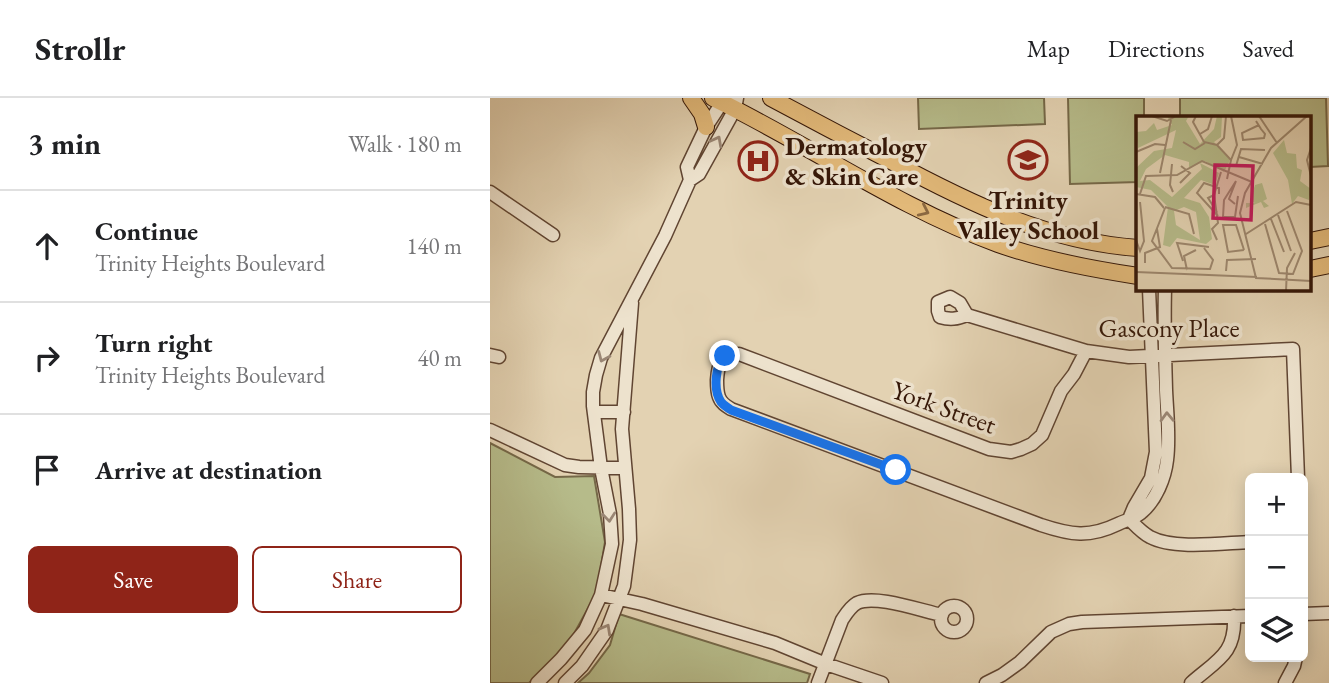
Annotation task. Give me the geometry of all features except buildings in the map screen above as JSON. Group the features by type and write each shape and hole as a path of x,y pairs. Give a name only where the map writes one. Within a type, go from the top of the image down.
{"main road":[{"path":"691,98 702,114 706,127"},
{"path":"771,98 978,206 1048,231 1136,248"},
{"path":"726,101 919,210 996,243 1033,256 1136,276"}],"street":[{"path":"690,180 687,167 706,127 726,101"},
{"path":"537,683 585,630 601,594 612,544 594,412 593,392 598,366 665,236 690,180 699,174 726,101"},
{"path":"491,194 553,234"},
{"path":"1149,290 1159,355"},
{"path":"1165,290 1159,355 1156,452 1151,478 1129,519 1151,538 1180,545 1245,542"},
{"path":"565,683 582,666 607,630 620,599 628,564 629,509 622,429 633,296"},
{"name":"Gascony Place","path":"967,315 1086,351 1129,356 1293,349 1298,473"},
{"name":"York Street","path":"1086,351 1061,391 1042,435 1032,444 1011,452 989,449 739,354 725,356 721,360 717,387 723,405 731,410 1065,533 1106,530 1129,519"},
{"path":"594,412 624,412"},
{"path":"490,430 565,465 625,468"},
{"path":"601,594 775,643 882,683"},
{"path":"818,683 846,612 858,603 883,601 942,615"},
{"path":"1308,614 1329,613"},
{"path":"1191,683 1226,653 1233,639 1234,616"},
{"path":"986,683 1020,662 1051,632 1069,624 1245,616"},
{"path":"1284,683 1294,662"}],"green space":[{"path":"918,98 1044,98 1045,124 919,129"},
{"path":"1068,98 1144,98 1144,116 1136,116 1136,182 1070,184"},
{"path":"1180,98 1326,98 1328,166 1312,167 1312,116 1180,116"},
{"path":"490,443 555,477 594,476 605,542 597,592 570,641 529,683 490,683"},
{"path":"619,614 810,674 807,683 578,683 610,645"}],"place":[{"name":"Trinity Valley School","path":"1028,160"},
{"name":"Dermatology & Skin Care","path":"758,161"}],"route":[{"path":"725,356 718,367 717,387 723,405 896,470"}]}
